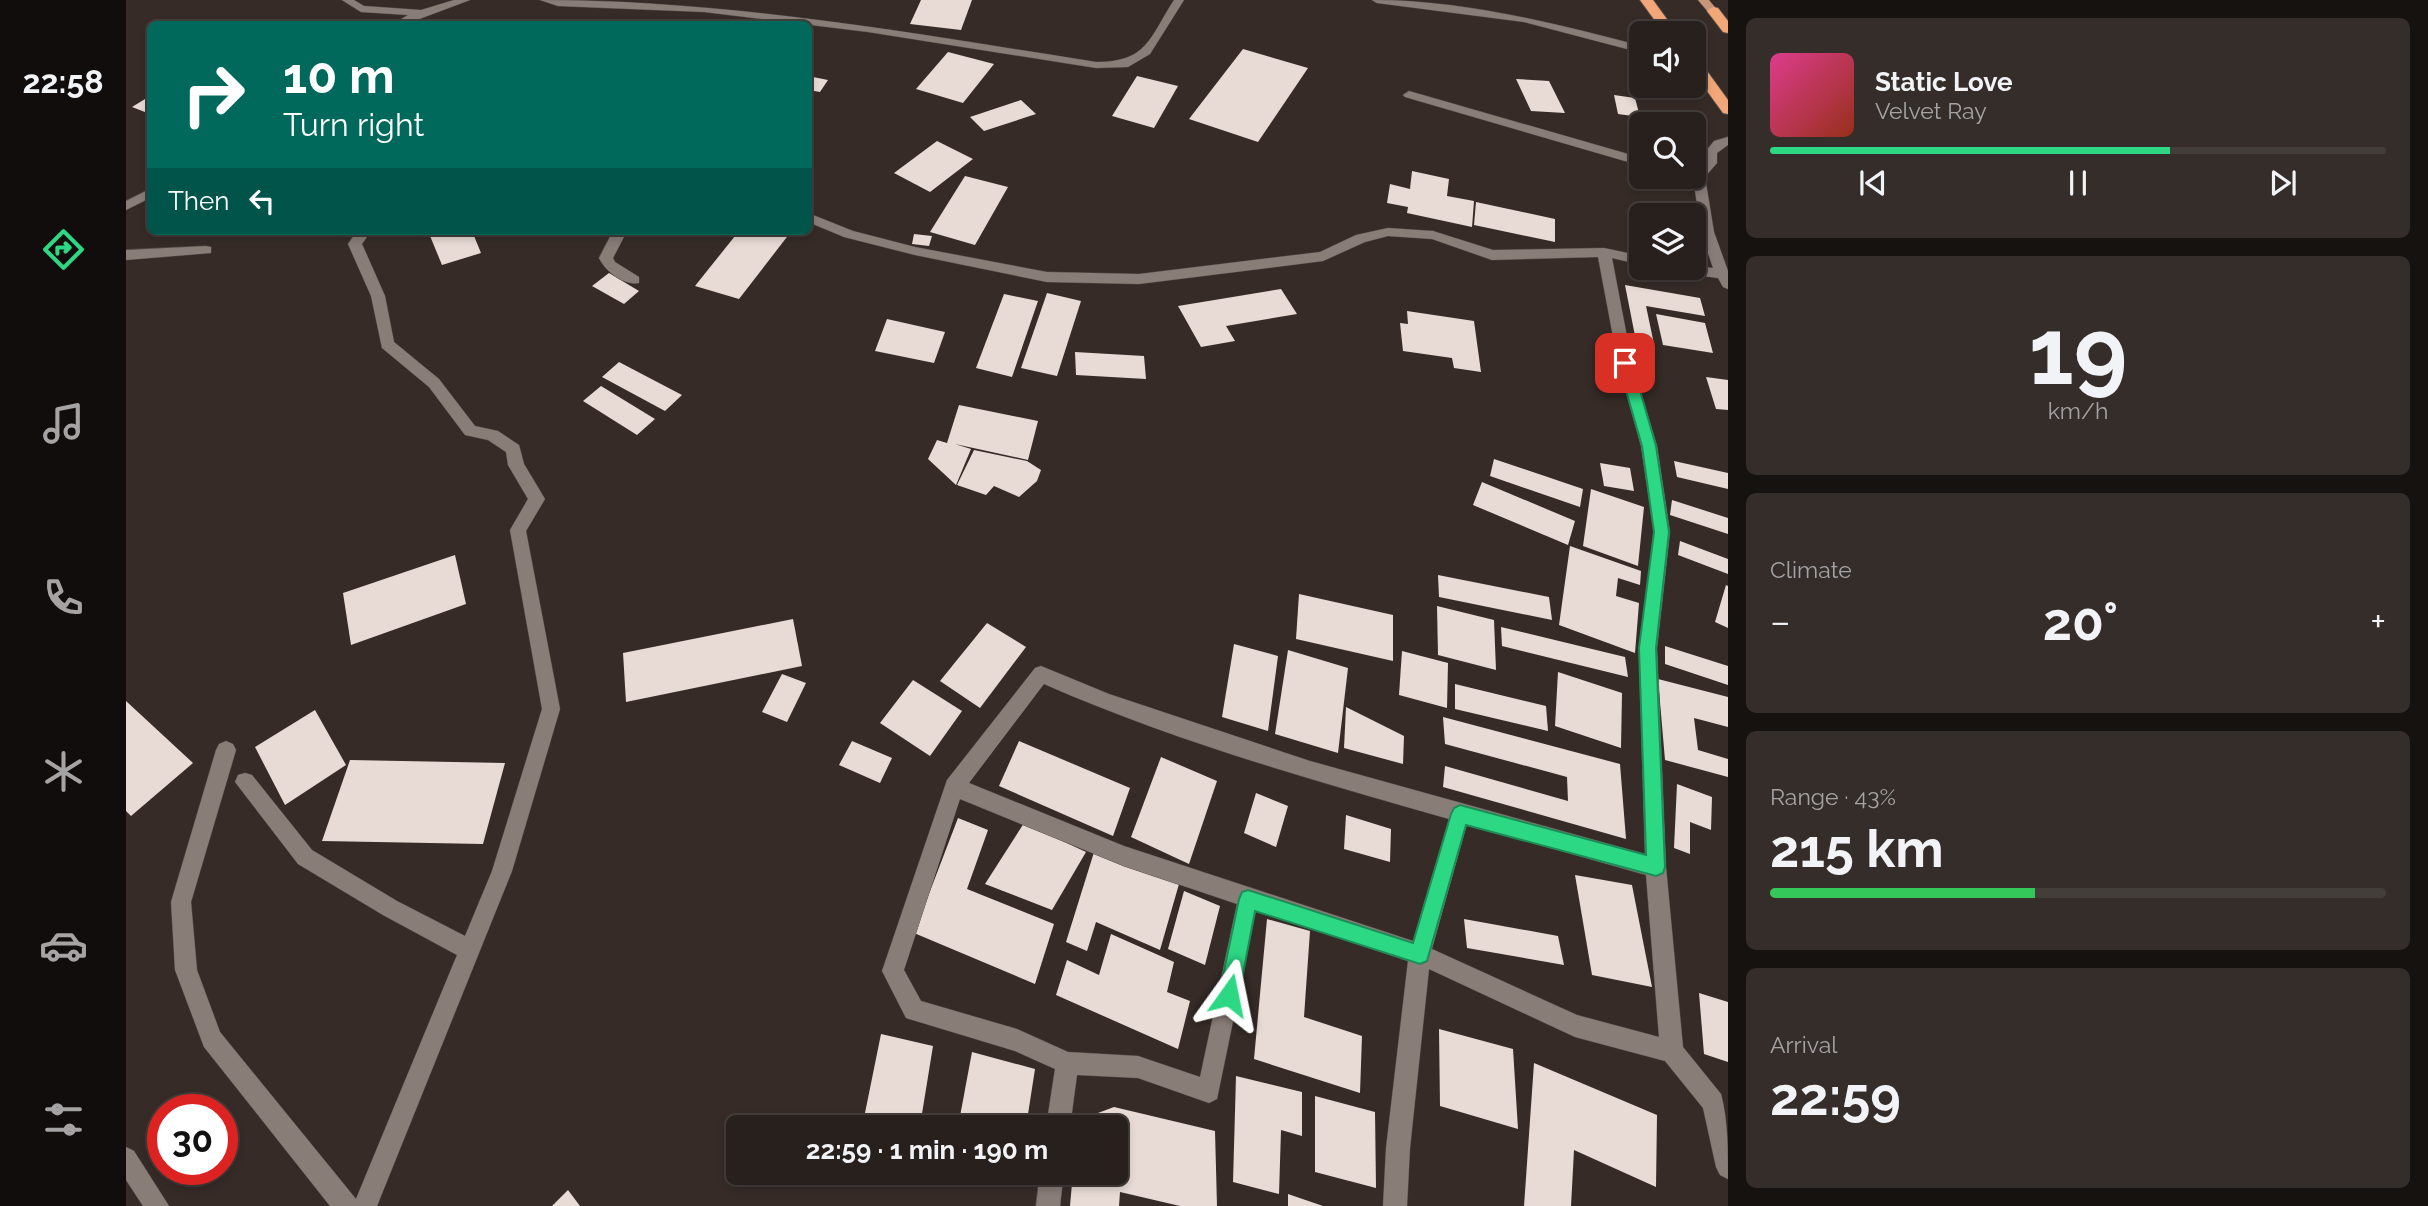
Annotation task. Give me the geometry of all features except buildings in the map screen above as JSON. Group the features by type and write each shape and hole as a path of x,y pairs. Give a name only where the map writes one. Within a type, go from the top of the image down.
{"highway":[{"path":"1646,0 1662,21"},
{"path":"1713,11 1728,29"},
{"path":"1706,80 1728,110"}],"main road":[{"path":"1703,0 1713,11"}],"street":[{"path":"347,0 361,9 422,13"},
{"path":"405,21 465,0"},
{"path":"545,0 558,3 716,11 800,21"},
{"path":"812,22 1096,65 1124,65 1146,52 1179,0"},
{"path":"1377,0 1524,19 1629,47"},
{"path":"1409,95 1629,158"},
{"path":"1706,167 1711,163 1711,152 1718,144 1728,141"},
{"path":"1698,189 1703,216 1725,279"},
{"path":"126,206 147,195"},
{"path":"812,219 849,233 915,251 1048,277 1139,279 1323,256 1361,238 1388,232 1433,235 1492,255 1604,252 1629,258"},
{"path":"361,235 355,244 378,296 387,344 433,383 470,431 492,435 513,449 516,465 537,499 518,530 551,709 502,871 365,1206"},
{"path":"618,235 606,258 609,265 634,280"},
{"path":"126,255 206,250"},
{"path":"1604,252 1625,363 1649,446 1662,532 1647,648 1656,867 1672,1052"},
{"path":"1706,275 1725,279"},
{"path":"1248,899 1209,1091 1138,1067 1067,1063 1017,1040 914,1010 892,971 954,787 1041,674 1106,702 1310,771 1656,867"},
{"path":"226,750 181,902 186,970 212,1039 346,1206"},
{"path":"244,782 304,857 390,908 469,950"},
{"path":"954,787 1124,856 1420,954 1575,1026 1672,1052 1721,1105 1728,1167"},
{"path":"1395,1206 1398,1148 1420,954 1460,814"},
{"path":"1060,1115 1067,1063"},
{"path":"126,1159 157,1206"},
{"path":"1048,1206 1050,1185"}],"route":[{"path":"1229,995 1248,899 1420,954 1460,814 1656,867 1647,648 1662,532 1649,446 1625,363"}]}
